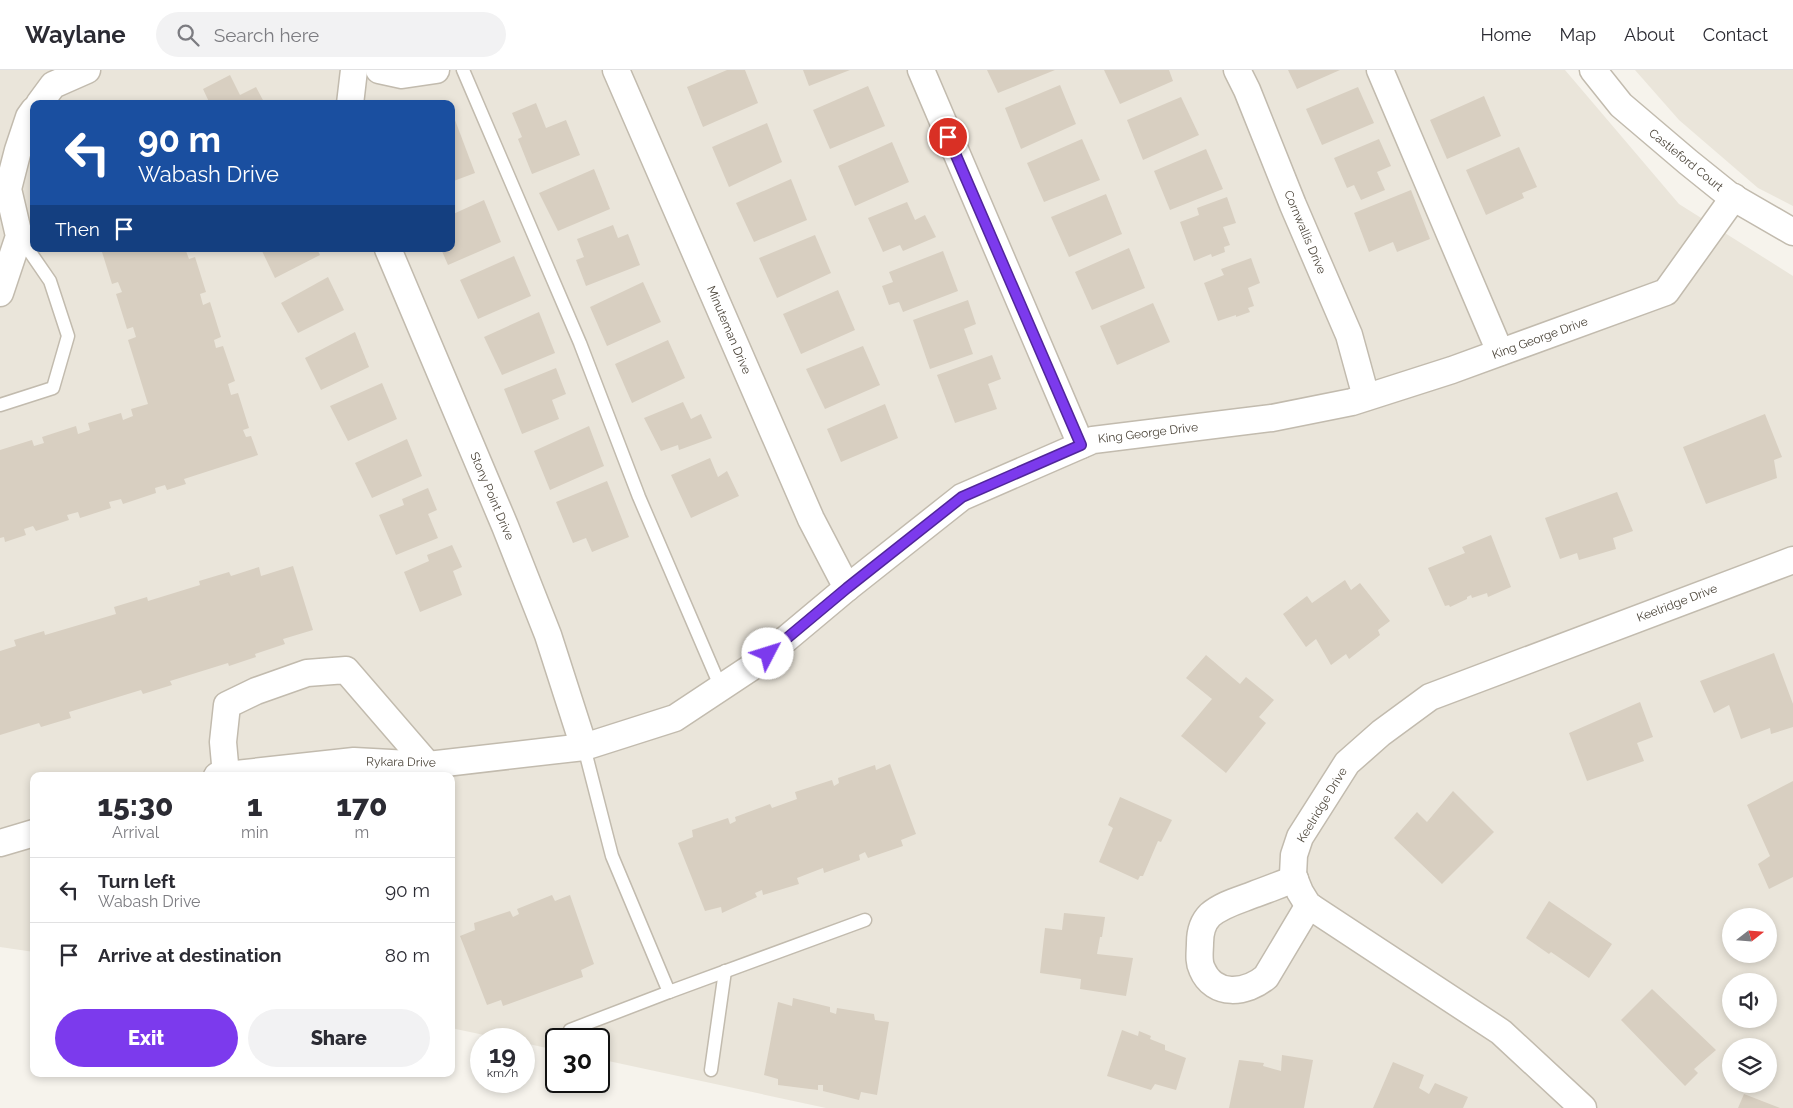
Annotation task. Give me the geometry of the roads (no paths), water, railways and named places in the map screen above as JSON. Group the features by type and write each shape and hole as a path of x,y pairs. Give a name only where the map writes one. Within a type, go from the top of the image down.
{"street":[{"path":"42,100 53,85 87,70"},
{"path":"350,100 354,70"},
{"path":"379,70 402,75 436,70"},
{"name":"Minuteman Drive","path":"616,70 811,519 847,588"},
{"path":"921,70 1081,445"},
{"name":"Cornwallis Drive","path":"1237,70 1349,335 1366,398"},
{"path":"1380,70 1500,352"},
{"name":"Castleford Court","path":"1593,70 1622,105 1654,134 1734,197 1793,232"},
{"path":"0,292 19,236 8,189 30,116"},
{"name":"King George Drive","path":"584,747 675,718 721,688 755,665 847,588 962,497 1093,440 1272,418 1352,402 1500,352 1666,292 1734,197"},
{"name":"Stony Point Drive","path":"389,252 509,535 548,635 584,747"},
{"name":"Keelridge Drive","path":"1583,1108 1501,1032 1311,907 1300,892 1295,879 1294,855 1300,837 1347,763 1381,732 1430,697 1793,560"},
{"path":"222,772 227,706 256,691 307,673 346,670 428,765"},
{"name":"Rykara Drive","path":"250,772 354,761 428,765 584,747"},
{"path":"0,843 30,834"},
{"path":"1295,879 1222,907 1207,918 1200,936 1200,962 1205,974 1213,984 1225,989 1238,990 1256,985 1266,977 1306,910 1311,907"}],"lane":[{"path":"463,70 580,343 638,497 721,688"},
{"path":"0,405 53,388 68,336 50,281 19,236"},
{"path":"584,747 612,856 669,992"},
{"path":"575,1028 865,920"},
{"path":"711,1070 725,971"}]}
